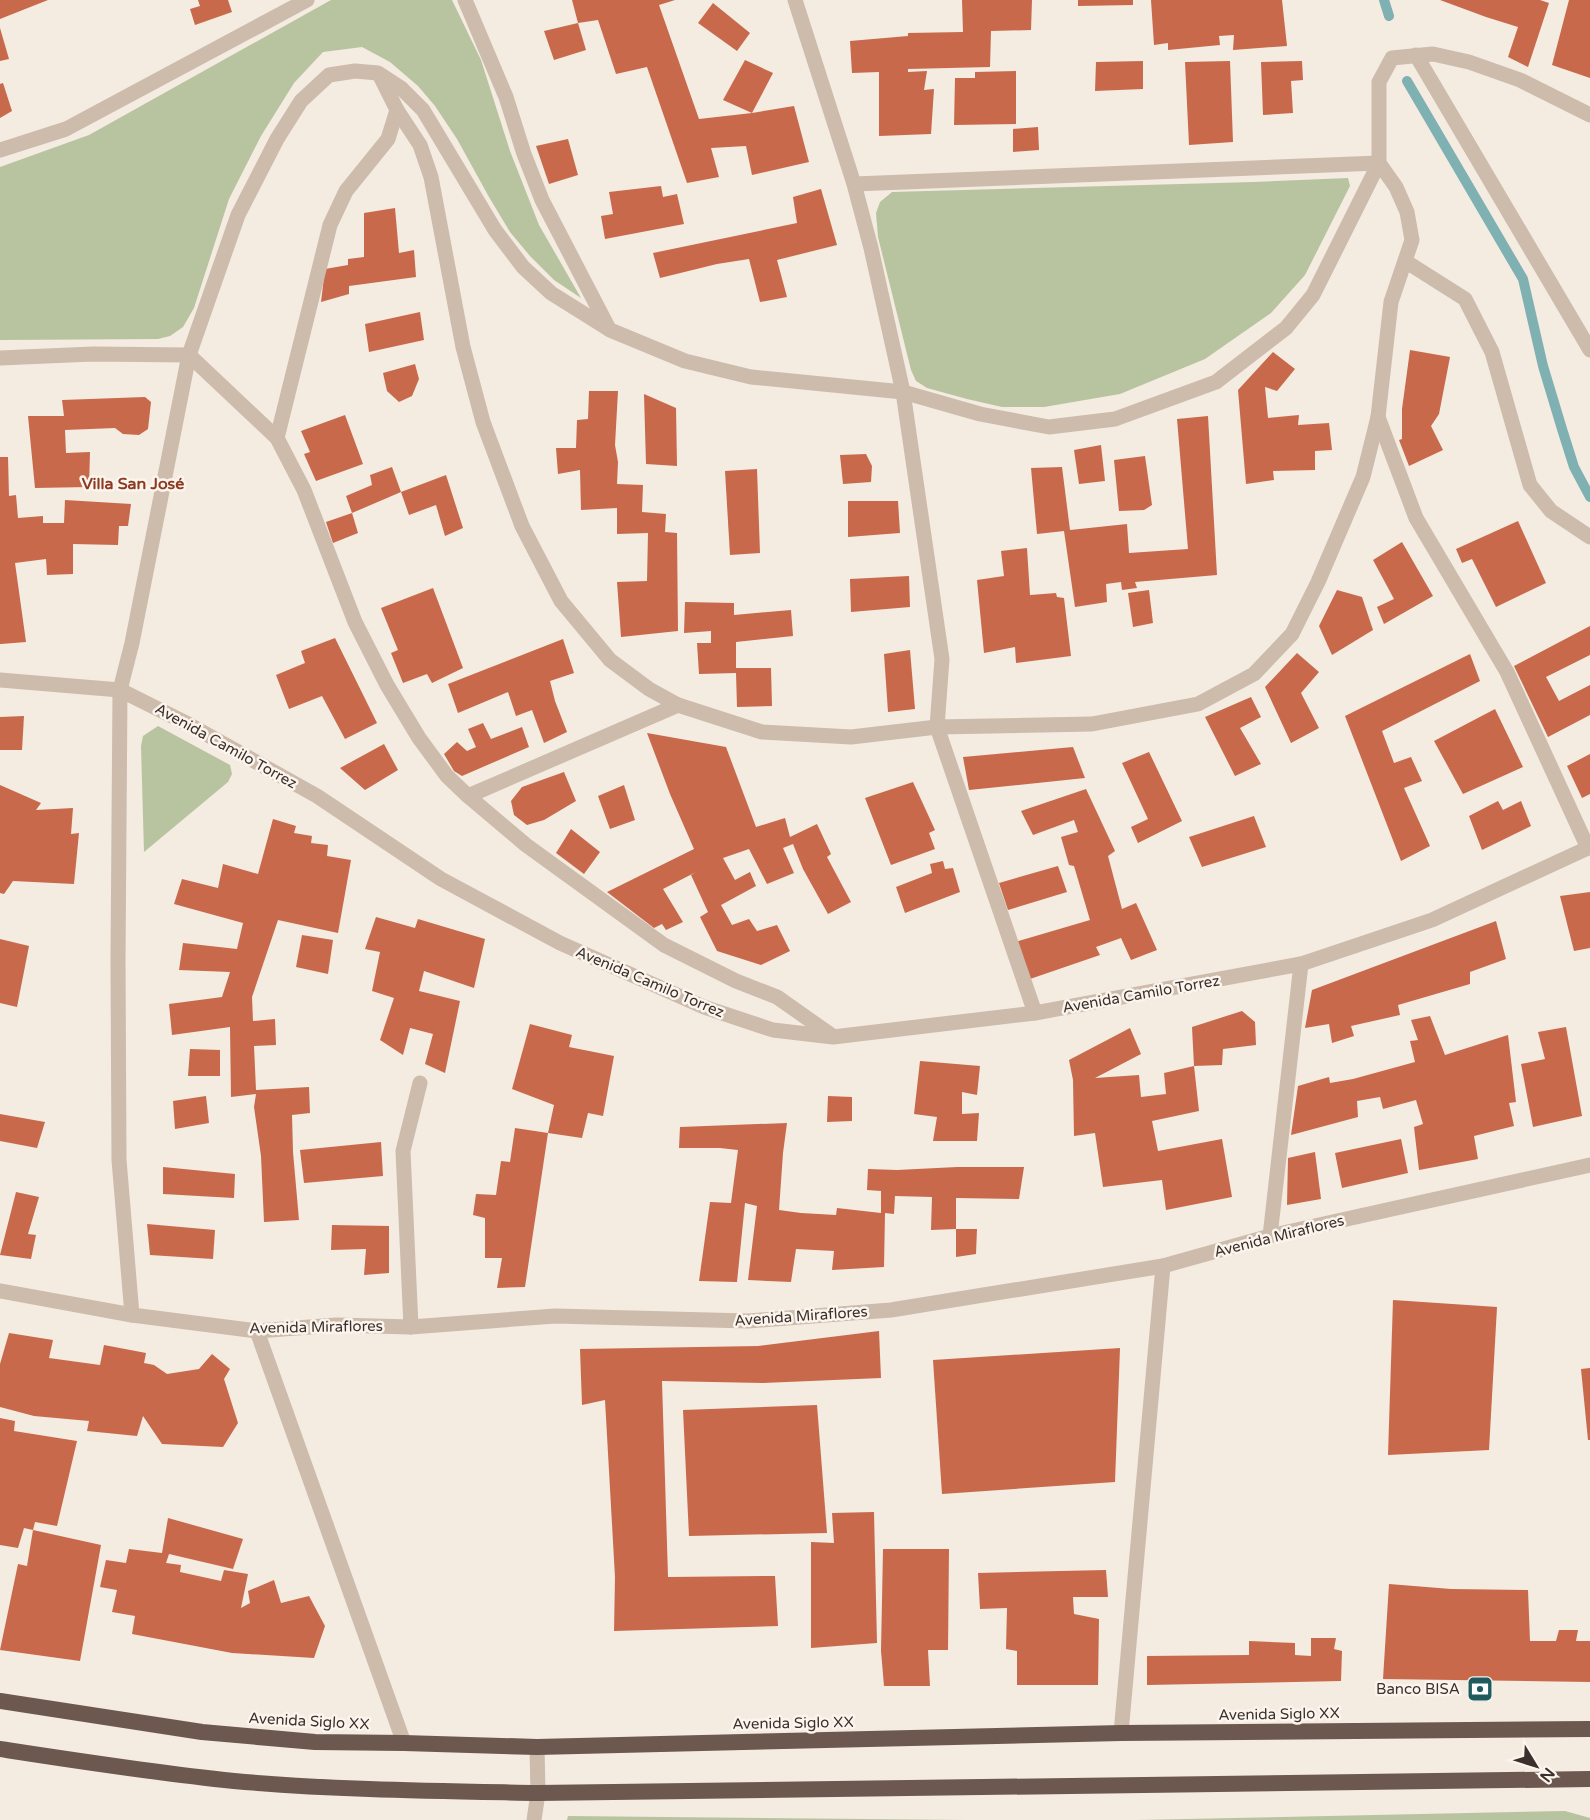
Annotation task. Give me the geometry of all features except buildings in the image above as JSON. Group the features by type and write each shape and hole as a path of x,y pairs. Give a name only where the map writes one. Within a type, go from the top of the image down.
{"highway":[{"name":"Avenida Siglo XX","path":"0,1701 213,1733 315,1742 537,1747 1121,1733 1590,1729"},
{"path":"0,1749 106,1766 234,1780 401,1791 538,1793 1590,1779"}],"street":[{"path":"0,150 66,129 308,0"},
{"path":"465,0 506,97 524,154 542,200 610,330"},
{"path":"795,0 854,184 871,248 903,392 942,659 937,727 1035,1013"},
{"path":"132,1315 119,1160 117,960 120,690 132,643 189,355 238,215 277,139 301,101 329,75 355,71 378,73 401,88 423,110 495,230 523,267 550,294 610,330 685,361 751,377 903,392 980,414 1049,427 1115,419 1216,382 1286,328 1313,295 1379,163 1379,81 1392,58 1433,54 1469,62 1520,80 1590,115"},
{"path":"1416,56 1590,350"},
{"path":"378,73 397,110 420,145 431,177 466,357 483,422 522,526 561,601 610,660 649,690 678,705 762,732 851,737 937,727 1092,724 1198,704 1254,674 1292,634 1318,582 1363,477 1378,417 1392,302 1412,240 1407,212 1396,187 1379,163"},
{"path":"277,438 330,225 346,191 388,139 397,110"},
{"path":"854,184 1379,163"},
{"path":"1405,261 1465,299 1492,352 1530,485 1551,511 1590,537"},
{"path":"0,358 93,354 189,355 277,438 304,490 355,622 387,686 419,738 447,776 526,845 664,945 736,981 777,997 833,1037"},
{"path":"1378,417 1416,518 1506,672 1589,847"},
{"name":"Avenida Camilo Torrez","path":"0,680 120,690 188,724 317,796 441,879 560,943 704,1007 773,1030 833,1037 1035,1013 1301,964 1432,920 1589,847"},
{"path":"468,796 678,705"},
{"path":"1270,1236 1301,964"},
{"path":"411,1327 403,1151 420,1083"},
{"name":"Avenida Miraflores","path":"0,1291 132,1315 257,1331 336,1325 411,1327 555,1316 748,1321 891,1310 1163,1266 1270,1236 1590,1165"},
{"path":"1121,1733 1163,1266"},
{"path":"257,1331 404,1743"},
{"path":"534,1820 538,1793 537,1747"}],"green space":[{"path":"331,0 452,0 481,60 510,151 539,225 581,298 554,280 510,232 457,139 435,106 418,86 390,62 362,47 323,52 294,83 261,136 229,199 194,308 183,327 170,336 158,339 0,340 0,167 89,135"},
{"path":"1348,178 1350,186 1305,275 1271,313 1205,359 1120,394 1044,407 1002,407 927,388 916,381 911,370 878,237 876,213 880,202 892,192"},
{"path":"158,726 230,765 232,774 228,782 144,852 141,746 143,736"},
{"path":"1565,1811 1590,1818 1590,1820 1137,1820"},
{"path":"568,1816 966,1820 567,1820"}],"waterway":[{"path":"1384,0 1389,16"},
{"path":"1407,81 1523,279 1543,366 1562,429 1574,467 1590,497"}],"place":[{"name":"Banco BISA","path":"1480,1689"}],"district":[{"name":"Villa San José","path":"133,484"}]}
